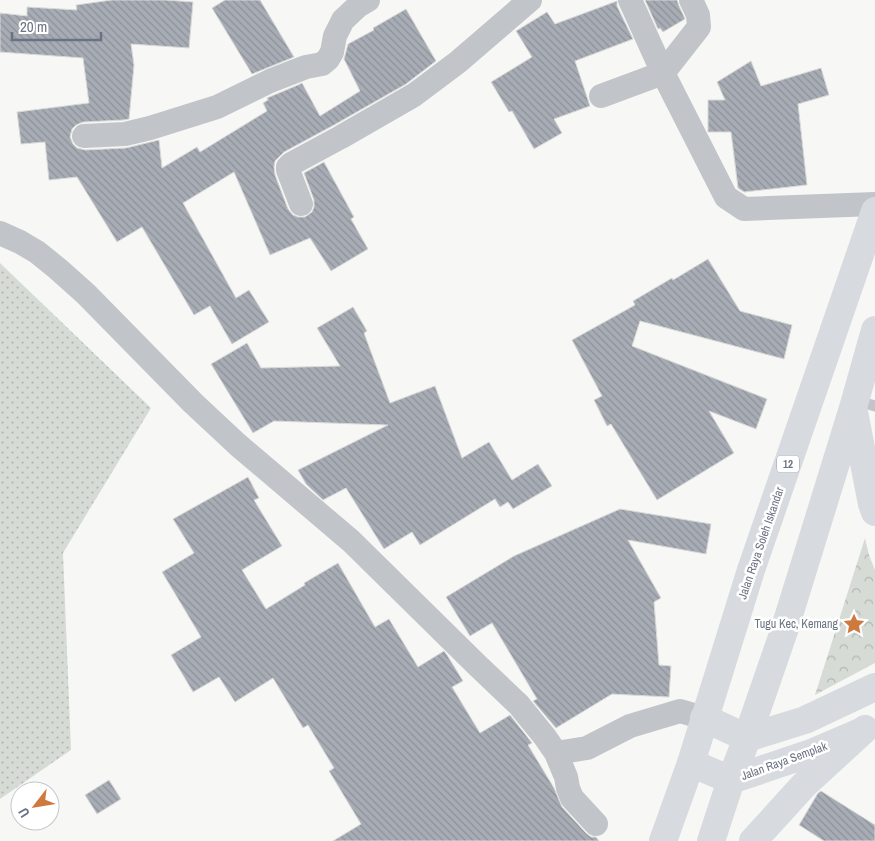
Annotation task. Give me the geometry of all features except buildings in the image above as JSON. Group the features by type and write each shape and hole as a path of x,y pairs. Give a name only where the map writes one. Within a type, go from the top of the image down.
{"main road":[{"name":"Jalan Raya Soleh Iskandar","path":"691,763 751,570 875,211"},
{"path":"711,841 861,405 875,330"},
{"path":"861,405 872,504 875,512"},
{"path":"704,718 747,738 806,720 875,687"},
{"path":"753,841 804,785 870,726"},
{"name":"Jalan Raya Semplak","path":"691,763 731,780 811,752 870,726"},
{"name":"12","path":"663,841 691,763"}],"street":[{"path":"84,136 125,134 150,128 218,107 270,81 306,67 322,64 328,60 332,52 335,36 343,20 358,6 368,0"},
{"path":"301,204 288,170 291,164 414,95 458,62 530,0"},
{"path":"630,0 663,73 726,197 744,209 875,204"},
{"path":"601,96 663,73 699,27 698,14 691,0"},
{"path":"0,232 37,252 86,294 172,382 238,445 351,541 519,705 556,753 572,798 596,824"},
{"path":"556,753 587,748 630,726 680,711 704,718"}],"green space":[{"path":"0,263 151,408 63,553 71,750 26,781 10,781 10,792 0,799"},
{"path":"865,538 875,570 875,663 815,695"}],"place":[{"name":"Tugu Kec, Kemang","path":"854,624"}]}
